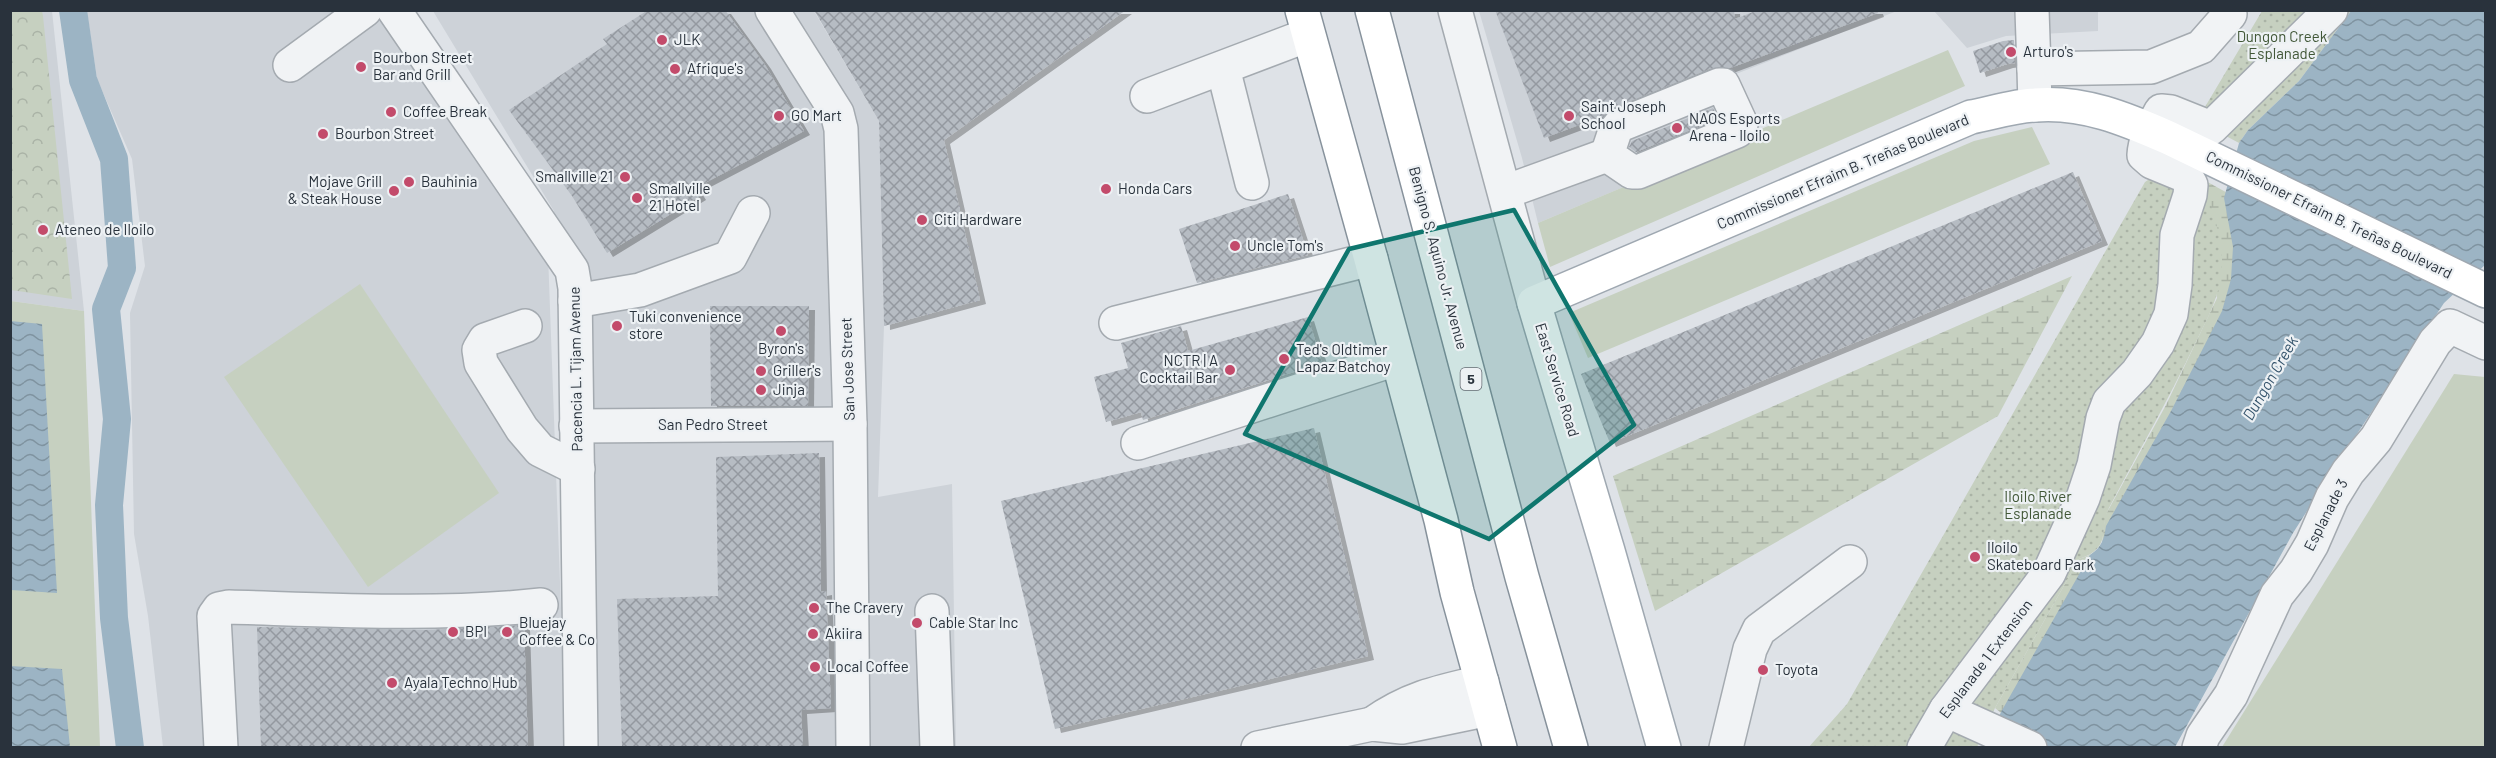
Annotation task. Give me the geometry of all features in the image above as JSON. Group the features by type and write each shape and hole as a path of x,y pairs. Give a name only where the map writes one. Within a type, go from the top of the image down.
{"main road":[{"name":"Benigno S. Aquino Jr. Avenue","path":"1372,10 1522,577 1571,747"},
{"path":"1305,23 1371,259 1396,360 1441,520 1457,592 1500,747"},
{"name":"Commissioner Efraim B. Treñas Boulevard","path":"1534,303 1971,117 2035,105 2082,106 2159,134 2486,291"},
{"name":"East Service Road","path":"1534,303 1664,747"}],"street":[{"path":"290,65 365,10"},
{"name":"Pacencia L. Tijam Avenue","path":"394,10 564,255 572,270 576,301 581,747"},
{"name":"San Jose Street","path":"772,10 837,113 841,129 850,424 853,747"},
{"name":"East Service Road","path":"1455,10 1534,303"},
{"path":"2032,10 2035,105"},
{"path":"2159,134 2161,111 2171,112 2211,128 2331,10"},
{"path":"2034,69 2151,67 2201,47 2230,15"},
{"path":"1147,96 1222,68 1305,23"},
{"path":"1222,68 1252,183"},
{"name":"Esplanade 1 Extension","path":"1924,747 1946,710 2049,573 2083,498 2094,465 2103,418 2109,402 2137,373 2158,343 2171,314 2177,235 2191,185 2186,176 2152,162 2144,155 2144,143 2159,134"},
{"path":"1505,192 1607,155"},
{"path":"576,301 640,290 730,257 753,213"},
{"path":"1116,323 1371,259"},
{"path":"525,326 485,340 479,350 481,363 522,429 540,450 578,468"},
{"name":"Esplanade 3","path":"2199,747 2203,736 2231,695 2277,596 2296,571 2312,544 2332,498 2348,472 2376,439 2435,342 2450,326 2486,343"},
{"path":"1138,444 1396,360"},
{"name":"San Pedro Street","path":"576,426 850,424"},
{"path":"1726,747 1750,649 1759,630 1850,562"},
{"path":"221,747 213,616 219,609 230,607 407,610 511,608 542,605"},
{"path":"932,611 937,747"},
{"path":"1258,747 1372,724 1395,708 1422,696 1486,696"},
{"path":"1946,710 2030,747"}],"highlighted area":[{"path":"1514,210 1634,425 1489,539 1245,434 1349,249"}],"shaded area":[{"name":"Ateneo de Iloilo","path":"11,11 52,11 84,311 11,301"},
{"path":"87,11 382,11 548,254 566,747 163,747 148,616 134,534 130,313 145,266 132,159 97,79"},
{"path":"433,11 814,11 879,121 884,326 878,497 952,484 956,747 577,747 554,211"},
{"name":"Saint Joseph School","path":"1479,11 1897,11 1736,74 1759,130 1538,223 1522,158"},
{"path":"1934,11 2098,11 2098,31 2006,36 1967,48"}],"green space":[{"name":"Ateneo de Iloilo","path":"11,10 42,11 72,299 11,290"},
{"name":"Dungon Creek Esplanade","path":"2262,11 2351,11 2299,81 2248,130 2239,143 2211,128 2202,112"},
{"path":"1948,50 1965,86 1550,267 1538,223"},
{"path":"2032,127 2050,164 1588,358 1569,313 1974,141"},
{"name":"Iloilo River Esplanade","path":"2174,163 2202,179 2217,227 2222,264 2221,277 2213,305 2163,408 2110,506 2101,543 2097,549 2079,559 1995,708 1977,747 1808,748 1847,704 2145,182"},
{"path":"2202,179 2284,224 2011,721 1995,708 2079,559 2090,555 2102,543 2105,516 2166,405 2217,298"},
{"path":"2072,276 1998,416 1655,611 1613,476"},
{"path":"360,284 499,493 368,587 224,377"},
{"path":"11,301 84,311 100,747 11,748"},
{"path":"2454,374 2485,377 2485,747 2222,747"}],"water":[{"name":"Dungon Creek","path":"2351,11 2485,11 2485,265 2444,303 2335,467 2293,533 2175,747 1985,748 2001,712 2090,555 2102,542 2106,526 2171,411 2222,311 2231,279 2233,247 2224,198 2239,143 2248,130 2299,81"},
{"path":"10,321 42,324 57,593 11,590"},
{"path":"10,666 62,669 70,747 11,747"}],"building":[{"path":"648,10 725,10 765,65 804,131 695,188 700,196 607,253 572,196 509,110 607,44 603,39"},
{"name":"Citi Hardware","path":"814,10 1126,10 944,140 980,300 884,326 879,121"},
{"name":"Saint Joseph School","path":"1495,10 1734,10 1735,19 1758,10 1877,10 1878,13 1730,68 1712,68 1613,108 1603,116 1544,138"},
{"path":"2014,40 2015,63 1980,73 1973,51 2003,41"},
{"path":"1713,108 1718,119 1636,152 1629,147 1632,141"},
{"path":"2073,172 2102,241 1610,443 1581,374"},
{"path":"1288,194 1308,255 1197,283 1179,229"},
{"path":"710,306 809,306 808,406 711,406"},
{"path":"1308,317 1322,363 1143,420 1141,412 1106,422 1094,377 1128,368 1121,343 1181,326 1188,351"},
{"path":"1314,428 1368,656 1055,729 1001,501"},
{"path":"819,453 821,592 826,591 831,708 801,710 803,747 622,747 617,599 718,596 716,457"},
{"name":"Ayala Techno Hub","path":"524,625 528,747 261,747 257,627 425,630"}],"waterway":[{"path":"73,10 83,80 114,159 122,268 106,309 117,419 109,505 114,618 130,748"}],"place":[{"name":"JLK","path":"662,40"},
{"name":"Arturo's","path":"2011,52"},
{"name":"Bourbon Street Bar and Grill","path":"361,67"},
{"name":"Afrique's","path":"675,69"},
{"name":"Coffee Break","path":"391,112"},
{"name":"GO Mart","path":"779,116"},
{"name":"Saint Joseph School","path":"1569,116"},
{"name":"NAOS Esports Arena - Iloilo","path":"1677,128"},
{"name":"Bourbon Street","path":"323,134"},
{"name":"Smallville 21","path":"625,177"},
{"name":"Bauhinia","path":"409,182"},
{"name":"Honda Cars","path":"1106,189"},
{"name":"Mojave Grill & Steak House","path":"394,191"},
{"name":"Smallville 21 Hotel","path":"637,198"},
{"name":"Citi Hardware","path":"922,220"},
{"name":"Ateneo de Iloilo","path":"43,230"},
{"name":"Uncle Tom's","path":"1235,246"},
{"name":"Tuki convenience store","path":"617,326"},
{"name":"Byron's","path":"781,331"},
{"name":"Ted's Oldtimer Lapaz Batchoy","path":"1284,359"},
{"name":"NCTR | A Cocktail Bar","path":"1230,370"},
{"name":"Griller's","path":"761,371"},
{"name":"Jinja","path":"761,390"},
{"name":"Iloilo Skateboard Park","path":"1975,557"},
{"name":"The Cravery","path":"814,608"},
{"name":"Cable Star Inc","path":"917,623"},
{"name":"BPI","path":"453,632"},
{"name":"Bluejay Coffee & Co","path":"507,632"},
{"name":"Akiira","path":"813,634"},
{"name":"Local Coffee","path":"815,667"},
{"name":"Toyota","path":"1763,670"},
{"name":"Ayala Techno Hub","path":"392,683"}]}
